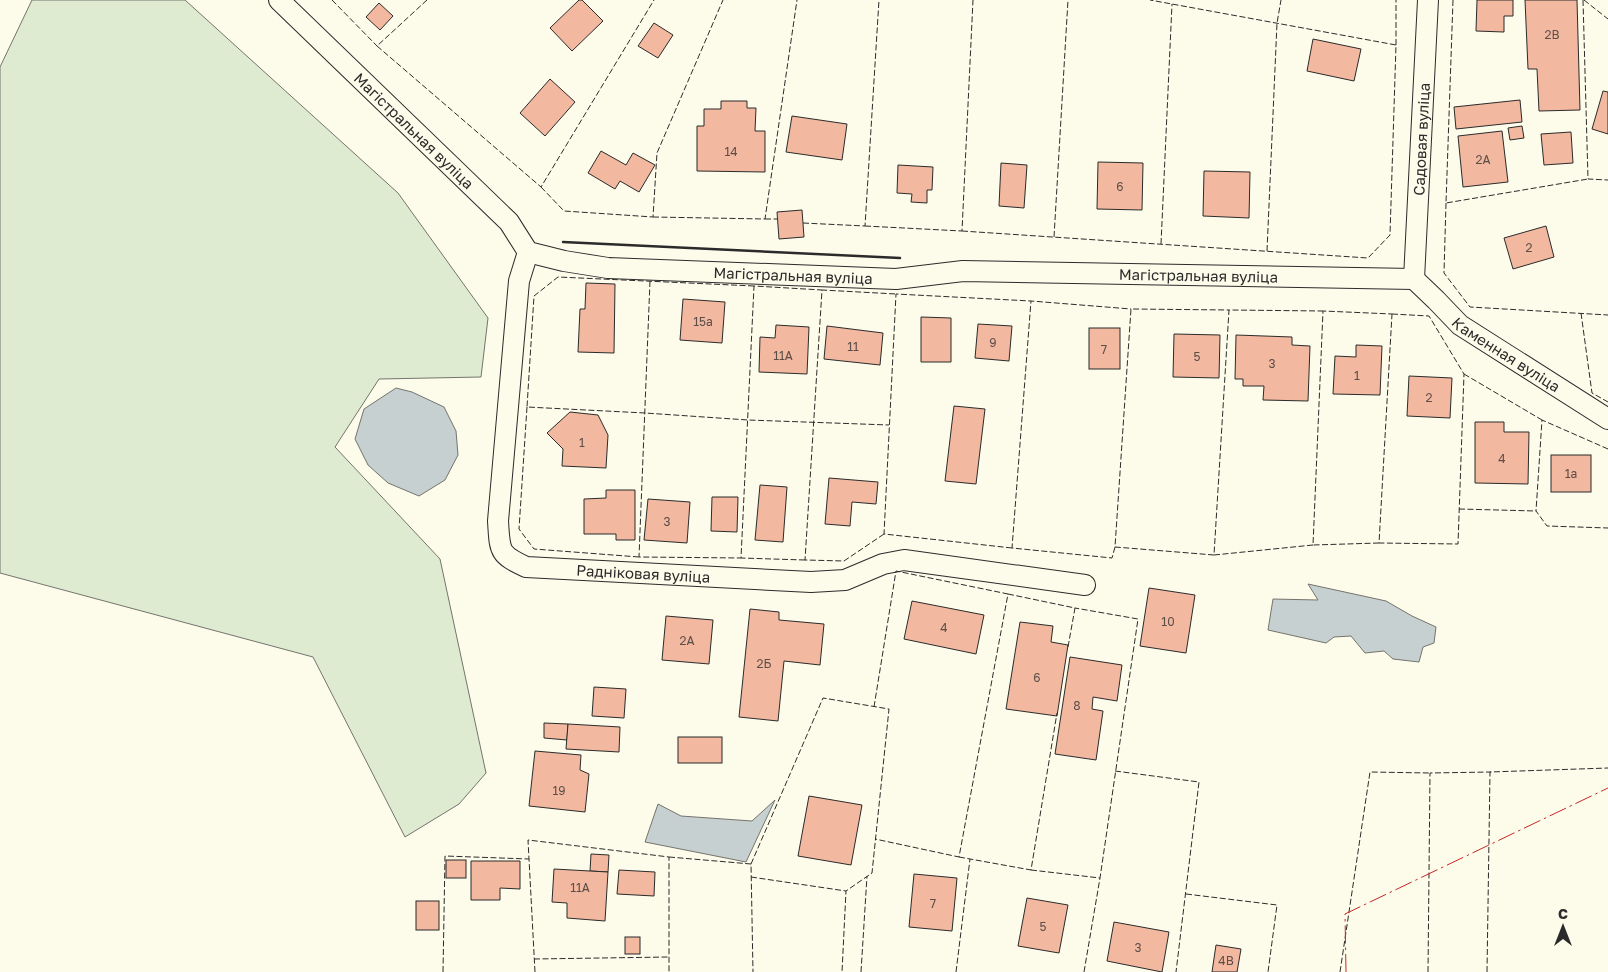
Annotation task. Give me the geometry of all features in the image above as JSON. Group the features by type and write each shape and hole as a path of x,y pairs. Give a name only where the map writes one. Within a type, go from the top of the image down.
{"street":[{"name":"Магістральная вуліца","path":"279,0 509,222 528,252 564,261 608,268 896,280 963,272 1414,279"},
{"name":"Садовая вуліца","path":"1414,279 1428,0"},
{"name":"Радніковая вуліца","path":"528,252 519,281 498,521 500,547 507,558 526,567 811,582 845,580 883,564 904,560 1084,585"},
{"name":"Каменная вуліца","path":"1414,279 1460,325 1608,419"}],"green space":[{"path":"32,0 185,0 398,193 488,318 481,377 379,379 335,447 440,559 486,773 459,804 405,837 313,657 0,573 0,67"}],"shaded area":[{"path":"396,388 412,392 444,407 456,431 458,455 445,480 419,496 388,483 368,465 355,439 364,409"},
{"path":"1308,584 1386,601 1436,627 1434,643 1423,647 1419,662 1393,659 1384,651 1365,653 1351,636 1334,637 1326,643 1268,630 1273,599 1318,600"},
{"path":"775,800 746,862 645,842 658,804 681,816 752,821"}],"building":[{"path":"579,0 582,0 603,21 572,51 550,28"},
{"path":"1477,0 1513,0 1513,16 1504,16 1504,32 1476,31"},
{"path":"1525,0 1577,0 1580,110 1539,111 1537,69 1528,69"},
{"path":"379,3 393,16 380,30 366,17"},
{"path":"654,23 673,35 658,58 638,46"},
{"path":"1313,39 1361,49 1354,81 1307,71"},
{"path":"550,79 575,102 545,136 520,113"},
{"path":"1603,91 1608,92 1608,134 1592,129"},
{"path":"1520,100 1522,122 1456,129 1454,107"},
{"path":"721,101 747,101 747,108 756,108 755,131 765,131 765,172 697,171 697,126 704,126 704,109 721,109"},
{"path":"792,116 847,124 842,160 786,152"},
{"path":"1522,126 1524,138 1510,140 1508,128"},
{"path":"1502,131 1508,182 1463,187 1458,136"},
{"path":"1571,132 1573,163 1544,165 1541,134"},
{"path":"601,151 626,165 633,153 655,165 639,192 620,181 615,189 588,173"},
{"path":"1098,162 1143,163 1142,210 1097,209"},
{"path":"1001,163 1027,165 1024,208 999,206"},
{"path":"898,165 933,167 932,190 927,190 927,203 911,202 912,194 897,193"},
{"path":"1204,171 1250,172 1249,218 1203,216"},
{"path":"802,210 804,237 779,239 777,212"},
{"path":"1546,226 1554,257 1513,269 1504,238"},
{"path":"586,283 615,284 614,353 578,352 580,309 585,309"},
{"path":"683,299 725,302 722,343 680,340"},
{"path":"921,317 951,318 951,362 921,362"},
{"path":"978,324 1012,326 1009,361 975,358"},
{"path":"776,325 809,327 807,374 759,372 760,337 775,338"},
{"path":"827,326 883,333 880,365 824,359"},
{"path":"1089,328 1120,328 1120,369 1089,369"},
{"path":"1174,334 1220,335 1219,378 1173,377"},
{"path":"1236,335 1292,337 1292,345 1310,346 1308,401 1263,400 1264,386 1243,386 1243,379 1235,379"},
{"path":"1356,345 1382,346 1380,395 1333,394 1335,356 1356,357"},
{"path":"1409,376 1452,378 1450,418 1407,416"},
{"path":"954,406 985,409 976,484 945,481"},
{"path":"570,412 598,415 608,435 606,468 562,466 563,449 547,433"},
{"path":"1475,422 1504,422 1504,432 1529,432 1528,484 1475,483"},
{"path":"1551,455 1591,455 1591,492 1551,492"},
{"path":"829,478 878,482 876,504 852,502 850,526 825,524"},
{"path":"760,485 787,487 783,542 755,540"},
{"path":"606,490 635,490 635,540 616,540 616,534 584,534 584,499 606,498"},
{"path":"712,497 738,497 737,532 711,531"},
{"path":"648,499 690,502 687,543 644,540"},
{"path":"1149,588 1195,595 1186,653 1140,646"},
{"path":"912,601 984,615 976,654 904,639"},
{"path":"750,609 779,612 779,620 824,624 820,665 784,661 778,721 739,717"},
{"path":"666,616 713,620 709,664 662,660"},
{"path":"1020,622 1053,626 1051,642 1068,645 1057,716 1006,709"},
{"path":"1070,657 1122,665 1117,701 1093,697 1092,709 1103,711 1096,760 1055,754"},
{"path":"594,687 626,689 624,718 592,716"},
{"path":"544,723 568,724 567,740 544,738"},
{"path":"568,724 620,727 619,752 566,749"},
{"path":"678,737 722,737 722,763 678,763"},
{"path":"535,751 581,755 580,770 589,774 585,812 529,806"},
{"path":"809,796 862,805 851,865 798,856"},
{"path":"591,854 609,855 608,872 590,871"},
{"path":"446,860 466,860 466,878 446,878"},
{"path":"471,861 520,861 520,889 500,888 500,900 471,900"},
{"path":"554,869 608,872 605,921 567,918 567,903 552,902"},
{"path":"619,870 655,872 654,896 617,894"},
{"path":"914,874 957,878 952,931 909,927"},
{"path":"1027,898 1068,905 1059,953 1018,946"},
{"path":"416,901 439,901 439,930 416,930"},
{"path":"1114,922 1169,932 1162,972 1107,961"},
{"path":"625,937 640,937 640,954 625,954"},
{"path":"1216,945 1241,949 1237,972 1212,972"}],"fence":[{"path":"332,0 377,46"},
{"path":"427,0 377,46 541,187 654,0"},
{"path":"541,187 564,211 653,217 657,153 723,0"},
{"path":"653,217 765,219 797,0"},
{"path":"803,223 865,226 879,0"},
{"path":"865,226 962,231 973,0"},
{"path":"1054,237 1068,0"},
{"path":"962,231 1368,258 1390,235 1396,45 1150,0"},
{"path":"1267,251 1277,23 1281,0"},
{"path":"1396,0 1396,45"},
{"path":"1453,0 1446,203 1588,179"},
{"path":"1583,0 1588,179 1608,180"},
{"path":"1584,0 1608,19"},
{"path":"1161,244 1172,4"},
{"path":"1446,203 1444,273 1470,307 1608,315"},
{"path":"765,219 777,219"},
{"path":"754,286 558,277 534,296 527,407 748,420 889,425"},
{"path":"650,281 639,557 741,558"},
{"path":"805,560 741,558 754,286 822,290"},
{"path":"884,534 844,561 805,560 822,290 896,294"},
{"path":"1012,548 884,534 896,294 1031,301"},
{"path":"1115,547 1112,558 1012,548 1031,301 1131,309"},
{"path":"1214,555 1115,547 1131,309 1229,310"},
{"path":"1313,545 1214,555 1229,310 1323,311"},
{"path":"1379,543 1313,545 1323,311 1392,314"},
{"path":"1581,313 1592,393 1608,402"},
{"path":"1392,314 1429,316 1464,374 1458,544 1379,543 1392,314"},
{"path":"1464,374 1542,420"},
{"path":"527,407 519,529 534,549 639,557"},
{"path":"1608,449 1542,420 1536,511 1547,526 1608,528"},
{"path":"1459,509 1536,511"},
{"path":"874,707 896,571 1008,594 959,857 875,839"},
{"path":"1008,594 1075,608 1068,647"},
{"path":"1031,870 1100,878 1138,619 1075,608"},
{"path":"751,864 823,698 889,709 872,873 846,891"},
{"path":"959,857 1031,870 1057,713"},
{"path":"1487,972 1490,772 1608,768"},
{"path":"1115,771 1199,782 1176,972"},
{"path":"1340,972 1370,772 1430,773"},
{"path":"1428,972 1430,773 1491,772"},
{"path":"535,972 528,840 669,857 669,972"},
{"path":"443,972 445,856 529,859"},
{"path":"669,857 751,864 753,972"},
{"path":"956,972 970,859"},
{"path":"861,972 867,876"},
{"path":"751,877 846,891 842,972"},
{"path":"1084,972 1100,878"},
{"path":"1186,894 1277,905 1268,972"},
{"path":"534,959 669,957"}],"wall":[{"path":"563,242 900,258"}],"power":[{"path":"1346,972 1345,914 1608,788"}]}
